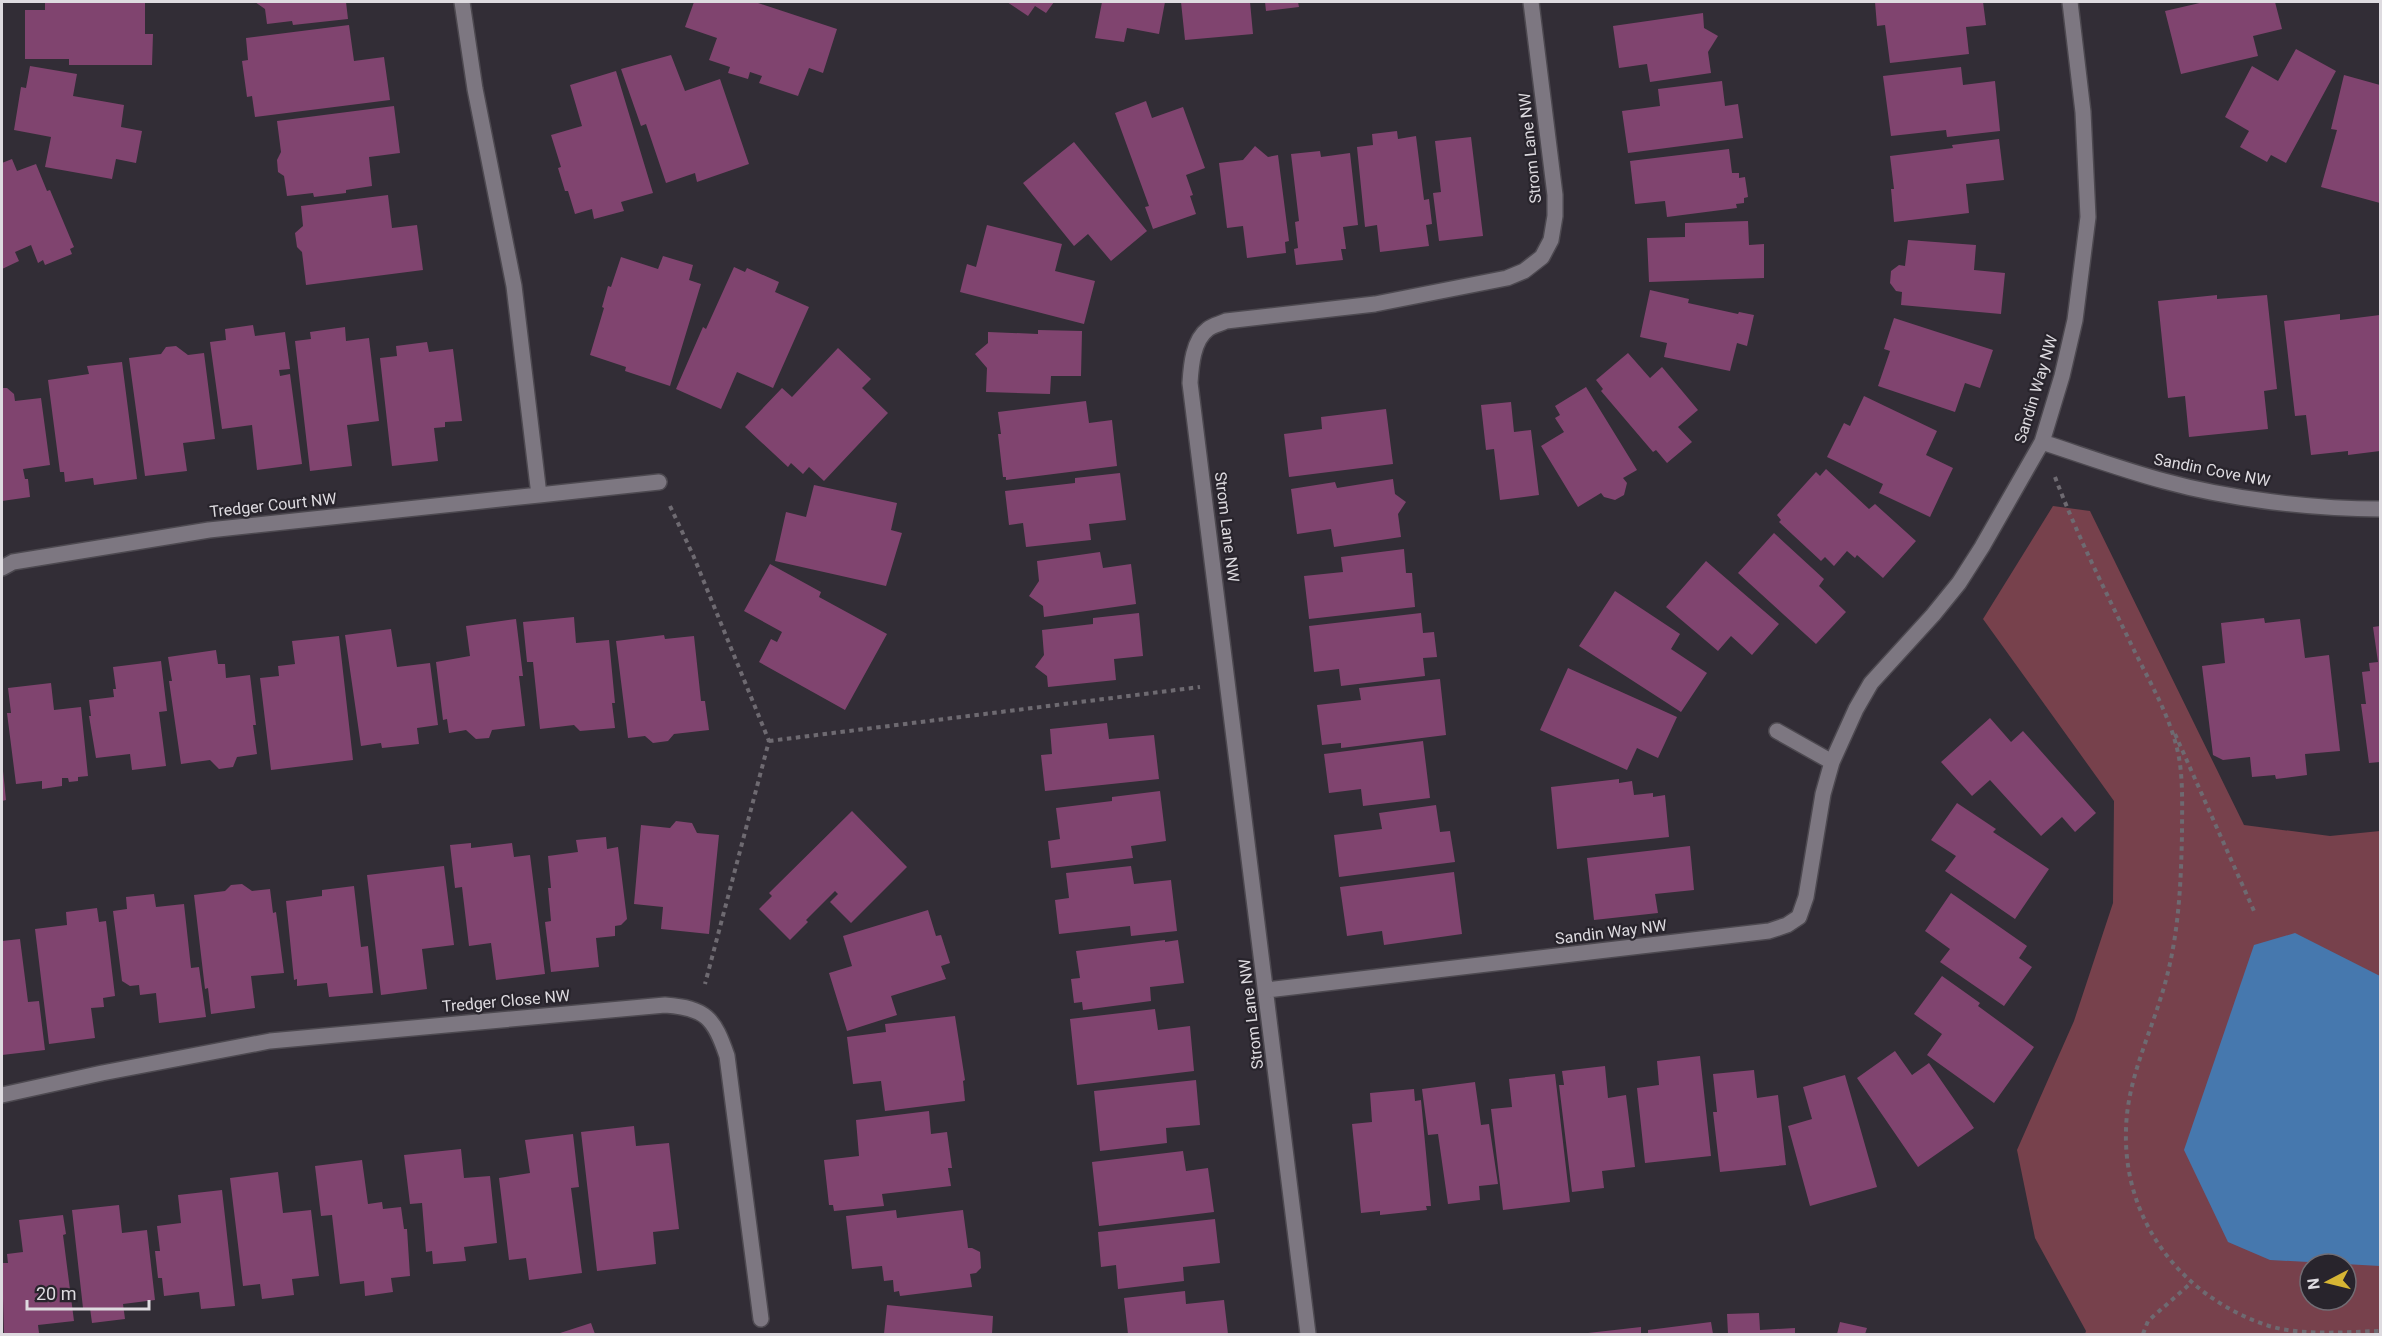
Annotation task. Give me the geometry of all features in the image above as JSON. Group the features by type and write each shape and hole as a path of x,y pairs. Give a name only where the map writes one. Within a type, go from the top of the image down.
{"street":[{"path":"462,2 475,89 514,286 538,495"},
{"name":"Strom Lane NW","path":"1308,1335 1190,382 1191,361 1196,346 1207,329 1226,321 1375,304 1507,278 1524,271 1542,257 1551,240 1555,195 1531,2"},
{"name":"Sandin Way NW","path":"1267,990 1768,931 1787,925 1799,917 1806,897 1823,794 1832,762 1848,726 1871,683 1933,615 1959,583 1982,547 2042,442 2062,376 2075,321 2088,217 2083,112 2070,2"},
{"name":"Sandin Cove NW","path":"2042,442 2164,481 2256,498 2325,507 2380,509"},
{"name":"Tredger Court NW","path":"5,563 209,530 659,482"},
{"path":"1777,731 1832,762"},
{"name":"Tredger Close NW","path":"2,1095 102,1073 270,1041 665,1005 686,1006 698,1010"},
{"path":"698,1010 713,1022 727,1056 761,1319"}],"path":[{"path":"2042,442 2074,528 2172,726 2253,911"},
{"path":"659,482 693,555 769,741 698,1010"},
{"path":"769,741 1229,684"},
{"path":"2172,726 2180,764 2182,796 2178,927 2167,978 2130,1090 2126,1130 2129,1178 2145,1224 2169,1261 2191,1283 2234,1311 2270,1326 2326,1333 2380,1331"},
{"path":"2143,1335 2148,1321 2191,1283"}],"shaded area":[{"path":"2053,506 2090,511 2244,825 2330,836 2380,831 2380,1334 2085,1334 2086,1331 2035,1238 2017,1150 2074,1021 2113,903 2114,801 1983,619"}],"water":[{"path":"2295,933 2380,976 2380,1266 2358,1265 2358,1252 2298,1252 2298,1262 2270,1260 2228,1242 2184,1150 2254,945"}],"building":[{"path":"45,2 145,2 145,34 153,34 152,65 69,65 69,59 25,59 25,10 45,10"},
{"path":"255,2 346,2 348,19 293,25 292,21 267,24 265,9"},
{"path":"694,2 755,2 837,29 823,73 809,68 798,96 759,83 762,76 750,72 748,79 728,73 730,67 709,60 717,38 685,27"},
{"path":"1007,2 1054,2 1046,13 1035,6 1028,16"},
{"path":"1102,2 1165,2 1159,34 1127,28 1124,42 1095,38"},
{"path":"1181,2 1250,2 1253,34 1185,40"},
{"path":"1265,2 1298,2 1299,7 1266,11"},
{"path":"1875,2 1983,2 1986,25 1966,27 1969,54 1890,63 1885,25 1877,26"},
{"path":"2204,2 2275,2 2282,29 2253,36 2258,56 2181,74 2165,11"},
{"path":"1703,13 1704,28 1718,36 1708,52 1711,73 1650,82 1647,64 1619,68 1613,26"},
{"path":"349,25 354,61 384,57 390,100 255,117 252,96 247,97 242,61 248,60 246,38"},
{"path":"2296,49 2336,71 2286,163 2271,155 2267,162 2240,147 2249,131 2225,117 2252,66 2278,81"},
{"path":"671,55 685,91 720,79 749,164 697,182 695,173 666,183 646,124 641,126 621,69"},
{"path":"30,66 77,74 73,96 124,105 121,127 142,131 136,163 116,159 112,179 45,167 51,137 14,130 21,87 26,88"},
{"path":"1961,67 1963,85 1995,81 2000,131 1947,137 1946,130 1891,136 1883,76"},
{"path":"616,71 653,193 621,202 624,211 594,219 592,209 575,214 558,168 561,167 551,135 582,126 570,85"},
{"path":"2344,75 2380,85 2380,203 2321,187 2337,130 2331,129"},
{"path":"1722,81 1725,106 1738,104 1743,138 1628,153 1622,111 1660,106 1658,89"},
{"path":"1146,101 1152,118 1183,107 1205,168 1186,175 1193,195 1190,196 1196,214 1153,229 1145,207 1149,206 1115,113"},
{"path":"394,106 400,153 369,157 372,186 346,190 346,193 314,197 313,193 287,196 284,176 278,172 277,160 281,152 277,121"},
{"path":"1397,131 1398,139 1416,136 1424,200 1429,199 1432,224 1426,225 1429,246 1380,252 1377,225 1365,227 1357,147 1373,145 1372,134"},
{"path":"1471,137 1483,236 1439,241 1433,193 1441,192 1435,141"},
{"path":"1999,139 2004,180 1966,184 1969,213 1894,222 1891,189 1894,189 1890,156 1953,148 1952,145"},
{"path":"1074,142 1147,231 1111,261 1088,234 1074,246 1023,183"},
{"path":"1255,146 1268,157 1278,155 1289,241 1285,242 1286,253 1247,258 1243,226 1227,228 1219,163 1243,160"},
{"path":"1729,149 1732,173 1739,173 1739,178 1745,177 1748,197 1744,198 1744,203 1736,204 1737,208 1667,217 1665,201 1635,204 1630,161"},
{"path":"1320,151 1321,157 1350,153 1358,225 1343,227 1346,249 1341,249 1343,260 1296,265 1294,249 1298,248 1295,222 1299,221 1291,154"},
{"path":"12,159 17,171 36,164 47,191 50,190 74,247 70,249 72,254 45,265 43,260 38,263 31,245 15,252 19,261 2,269 2,163"},
{"path":"388,195 392,228 417,225 423,270 306,285 302,252 297,247 295,233 303,226 301,206"},
{"path":"1748,221 1749,245 1764,244 1764,278 1649,282 1647,238 1685,237 1685,223"},
{"path":"987,225 1062,244 1055,271 1095,281 1084,324 960,292 967,264 976,267"},
{"path":"1908,240 1976,245 1974,270 2005,273 2001,314 1901,305 1902,292 1896,291 1890,283 1891,271 1899,265 1905,266"},
{"path":"663,256 693,265 689,280 701,284 670,386 625,371 626,367 590,355 608,286 611,287 621,257 658,269"},
{"path":"734,267 745,272 747,268 779,282 775,292 809,307 773,388 737,372 721,409 676,389 703,327 706,329"},
{"path":"1650,290 1689,299 1688,303 1738,314 1739,312 1754,315 1747,346 1737,343 1730,371 1664,357 1667,343 1640,337"},
{"path":"2217,295 2217,299 2267,295 2277,389 2264,391 2268,429 2189,437 2185,396 2168,398 2158,301"},
{"path":"2340,314 2340,320 2380,315 2380,451 2348,455 2348,451 2311,455 2306,415 2295,416 2284,321"},
{"path":"1894,318 1993,350 1980,388 1965,383 1955,412 1878,386 1890,351 1884,349"},
{"path":"253,325 255,336 285,332 290,369 279,370 280,376 290,374 302,464 257,470 252,425 222,429 210,342 226,340 225,329"},
{"path":"345,327 346,341 369,338 379,421 347,425 352,466 310,471 295,341 311,339 310,332"},
{"path":"1038,330 1082,331 1081,376 1051,376 1050,394 986,392 987,368 975,354 988,343 988,332 1038,334"},
{"path":"427,342 429,352 453,349 462,421 445,422 445,427 434,428 438,461 392,466 380,358 397,356 396,346"},
{"path":"176,346 188,355 204,353 215,439 183,443 187,471 145,476 129,358 161,354 166,347"},
{"path":"838,348 871,379 862,388 888,413 824,481 809,467 803,474 791,463 788,467 745,427 782,388 792,397"},
{"path":"1628,353 1650,378 1662,367 1698,410 1678,427 1692,442 1667,463 1656,450 1653,452 1601,391 1603,389 1596,380"},
{"path":"122,362 137,479 94,485 93,478 65,482 64,472 60,472 48,380 89,374 87,366"},
{"path":"1586,387 1637,470 1623,478 1627,483 1624,495 1615,500 1604,497 1601,493 1578,507 1541,446 1564,432 1555,418 1560,415 1555,406"},
{"path":"2,388 7,388 14,394 15,401 41,398 50,465 23,469 25,479 28,479 30,497 2,501"},
{"path":"1864,396 1937,431 1926,455 1953,468 1930,517 1879,493 1883,484 1827,457 1844,423 1850,426"},
{"path":"1086,401 1089,423 1112,420 1117,466 1006,480 1006,477 1003,477 998,412"},
{"path":"1511,402 1514,432 1531,430 1539,495 1500,500 1494,449 1486,450 1481,405"},
{"path":"1386,409 1393,464 1289,477 1284,434 1322,429 1321,417"},
{"path":"1826,469 1869,509 1875,504 1916,541 1883,578 1857,555 1855,558 1847,551 1834,566 1825,557 1821,561 1779,522 1781,520 1777,515 1816,472 1820,476"},
{"path":"1120,473 1126,520 1089,524 1091,540 1026,547 1023,523 1009,525 1005,491 1075,483 1075,478"},
{"path":"1393,479 1395,494 1406,502 1398,514 1401,537 1334,547 1331,529 1297,534 1291,489 1335,482 1337,488"},
{"path":"814,485 897,503 891,530 902,533 886,586 775,561 786,512 806,517"},
{"path":"1774,533 1824,579 1819,586 1846,612 1816,644 1738,573"},
{"path":"1404,549 1406,573 1412,573 1415,607 1309,619 1304,576 1343,572 1341,557"},
{"path":"1100,552 1103,568 1131,564 1136,604 1044,617 1043,606 1029,596 1039,581 1037,561"},
{"path":"1706,561 1779,624 1752,655 1731,636 1718,651 1666,607"},
{"path":"770,564 821,592 819,597 887,634 845,710 759,662 771,639 777,642 782,632 744,611"},
{"path":"1615,591 1680,634 1671,649 1707,673 1681,712 1579,646"},
{"path":"1139,613 1143,656 1114,659 1116,680 1048,687 1047,676 1035,667 1044,655 1042,630 1093,624 1093,618"},
{"path":"1421,613 1423,633 1434,632 1437,657 1423,658 1425,676 1341,686 1339,669 1314,672 1309,626"},
{"path":"574,617 576,643 609,640 615,728 580,731 574,725 540,729 533,662 527,662 523,622"},
{"path":"2264,618 2265,623 2300,619 2305,658 2329,655 2340,751 2305,754 2307,775 2276,779 2275,775 2252,777 2250,757 2223,760 2213,755 2202,666 2225,663 2221,623"},
{"path":"516,619 523,676 519,676 525,726 492,730 489,738 476,739 466,730 449,733 447,719 443,720 436,662 470,656 466,626"},
{"path":"2380,626 2380,762 2369,763 2361,704 2366,704 2362,672 2370,671 2369,663 2378,662 2373,627"},
{"path":"391,629 397,667 430,663 438,725 417,728 419,744 382,748 381,743 361,746 345,635"},
{"path":"664,635 665,639 694,636 701,701 705,701 709,730 674,734 668,741 653,743 645,736 628,738 616,641"},
{"path":"339,636 353,760 271,770 260,678 279,676 278,666 295,664 292,641"},
{"path":"216,650 218,664 225,664 226,678 250,675 257,754 237,757 233,767 219,769 210,760 181,764 169,681 172,681 168,657"},
{"path":"161,661 167,711 159,712 166,766 132,770 130,754 96,758 89,716 91,716 89,700 114,697 113,689 116,689 113,667"},
{"path":"1568,668 1677,717 1658,758 1637,748 1627,770 1540,730"},
{"path":"1440,679 1446,735 1341,748 1341,743 1322,745 1317,705 1361,700 1359,688"},
{"path":"51,683 54,710 81,707 88,776 78,777 78,781 69,782 68,778 62,778 62,786 42,789 42,781 16,784 7,713 11,713 8,688"},
{"path":"1990,718 2011,742 2023,731 2096,813 2075,832 2062,817 2041,836 1990,780 1972,796 1941,762"},
{"path":"1107,723 1109,739 1154,735 1159,779 1045,791 1041,755 1052,754 1050,729"},
{"path":"1423,741 1430,798 1363,806 1361,789 1329,793 1324,754"},
{"path":"2,772 6,800 2,801"},
{"path":"1619,779 1619,783 1632,781 1634,795 1653,793 1653,797 1665,795 1669,837 1557,849 1551,787"},
{"path":"1160,791 1166,841 1131,846 1133,858 1051,868 1048,841 1060,839 1056,808 1112,801 1112,797"},
{"path":"1957,803 1996,829 1993,832 2049,869 2015,919 1945,871 1956,856 1931,840"},
{"path":"1436,805 1440,832 1450,831 1455,862 1339,877 1334,835 1382,829 1379,813"},
{"path":"852,811 907,867 851,923 830,902 838,894 835,891 790,940 759,909 772,896 769,893"},
{"path":"676,821 692,823 697,833 719,835 709,934 661,929 663,907 634,904 641,825 670,828"},
{"path":"606,837 607,849 618,847 627,919 621,925 615,926 615,936 596,938 599,967 551,972 545,922 551,921 548,856 578,852 576,840"},
{"path":"471,843 471,848 512,843 514,857 530,855 545,974 496,980 491,943 469,946 462,887 455,888 450,845"},
{"path":"1690,846 1694,890 1655,894 1658,913 1594,920 1587,858"},
{"path":"444,866 454,945 422,949 427,989 381,995 367,875"},
{"path":"1131,866 1134,884 1171,880 1177,931 1131,936 1130,926 1059,934 1055,900 1069,898 1066,873"},
{"path":"1454,872 1462,934 1384,945 1382,931 1347,936 1340,887"},
{"path":"242,884 252,891 270,889 273,913 276,912 284,973 251,976 255,1008 211,1014 208,988 205,989 194,895 225,891 231,885"},
{"path":"354,886 361,947 368,946 373,993 329,997 327,983 297,986 297,979 294,980 286,901 322,896 322,890"},
{"path":"1951,893 2027,946 2019,958 2032,967 2004,1006 1940,962 1950,949 1925,931"},
{"path":"154,894 156,907 184,904 191,968 199,967 206,1017 159,1023 156,993 140,995 139,985 130,986 122,981 113,911 127,909 126,897"},
{"path":"97,908 99,922 106,921 115,996 103,998 104,1007 91,1008 95,1038 49,1044 35,929 67,925 66,912"},
{"path":"928,910 936,936 941,935 950,963 941,966 946,979 891,996 897,1015 847,1031 829,973 852,966 843,936"},
{"path":"20,939 28,1002 39,1001 45,1050 2,1055 2,941"},
{"path":"1165,940 1165,942 1178,940 1184,983 1150,987 1151,1001 1083,1010 1082,1002 1074,1003 1071,979 1080,978 1076,951"},
{"path":"1942,976 1980,1003 1978,1006 2034,1047 1994,1103 1927,1055 1942,1034 1914,1014"},
{"path":"1155,1009 1158,1030 1190,1026 1194,1071 1077,1085 1070,1019"},
{"path":"955,1016 965,1080 963,1081 965,1101 885,1111 881,1081 853,1084 847,1037 886,1032 885,1024"},
{"path":"1895,1051 1912,1075 1929,1063 1974,1128 1918,1167 1857,1078"},
{"path":"1700,1056 1711,1156 1645,1163 1637,1088 1659,1085 1657,1061"},
{"path":"1605,1066 1608,1098 1626,1095 1635,1167 1602,1171 1604,1188 1572,1192 1559,1085 1564,1085 1562,1071"},
{"path":"1754,1070 1757,1098 1778,1095 1786,1165 1720,1172 1713,1112 1717,1112 1713,1074"},
{"path":"1555,1074 1570,1202 1503,1210 1491,1109 1512,1107 1509,1079"},
{"path":"1845,1075 1877,1187 1810,1206 1788,1126 1812,1119 1803,1087"},
{"path":"1196,1080 1200,1125 1166,1128 1167,1143 1100,1151 1094,1091"},
{"path":"1475,1082 1481,1125 1489,1124 1498,1184 1479,1186 1480,1200 1448,1204 1438,1134 1428,1135 1422,1089"},
{"path":"1414,1089 1415,1101 1421,1100 1431,1206 1426,1206 1427,1210 1380,1215 1380,1211 1361,1213 1352,1124 1372,1122 1370,1093"},
{"path":"929,1111 931,1134 947,1132 952,1168 948,1168 951,1186 882,1194 884,1206 834,1211 833,1205 829,1205 824,1160 859,1156 856,1120"},
{"path":"634,1126 636,1146 669,1143 679,1229 653,1232 656,1264 597,1271 581,1132"},
{"path":"573,1134 579,1187 571,1188 582,1273 529,1280 526,1258 509,1260 499,1178 530,1173 525,1140"},
{"path":"461,1149 464,1178 490,1176 497,1243 464,1247 466,1261 433,1264 432,1251 426,1252 422,1203 410,1204 404,1155"},
{"path":"1183,1151 1186,1171 1208,1168 1214,1212 1099,1226 1092,1162"},
{"path":"362,1160 368,1204 382,1202 383,1209 401,1207 404,1229 407,1229 410,1276 391,1278 393,1292 365,1296 364,1281 340,1284 332,1215 321,1216 315,1166"},
{"path":"278,1172 283,1213 311,1210 319,1276 292,1279 294,1295 262,1299 260,1284 243,1286 230,1178"},
{"path":"222,1190 235,1306 201,1309 199,1292 164,1296 162,1278 158,1278 155,1251 160,1251 157,1226 181,1223 178,1195"},
{"path":"119,1205 122,1233 147,1230 155,1300 123,1304 125,1319 92,1323 90,1308 83,1308 72,1210"},
{"path":"896,1210 897,1218 963,1210 968,1248 980,1252 981,1268 976,1273 970,1274 972,1287 900,1296 899,1291 894,1292 893,1280 884,1281 882,1266 852,1269 846,1216"},
{"path":"63,1215 66,1234 63,1235 74,1321 38,1325 39,1333 4,1334 2,1263 8,1263 7,1254 23,1252 19,1220"},
{"path":"1215,1219 1220,1263 1183,1267 1184,1281 1118,1289 1116,1265 1101,1267 1098,1232"},
{"path":"1185,1291 1186,1304 1224,1300 1228,1334 1128,1334 1124,1298"},
{"path":"887,1305 993,1316 992,1334 884,1334"},
{"path":"1759,1313 1760,1330 1795,1328 1795,1334 1728,1334 1727,1314"},
{"path":"1711,1322 1713,1334 1648,1334 1648,1330"},
{"path":"1840,1322 1867,1328 1865,1334 1837,1334"},
{"path":"591,1323 595,1334 557,1334"},
{"path":"1641,1327 1641,1334 1588,1334 1588,1333"}]}
